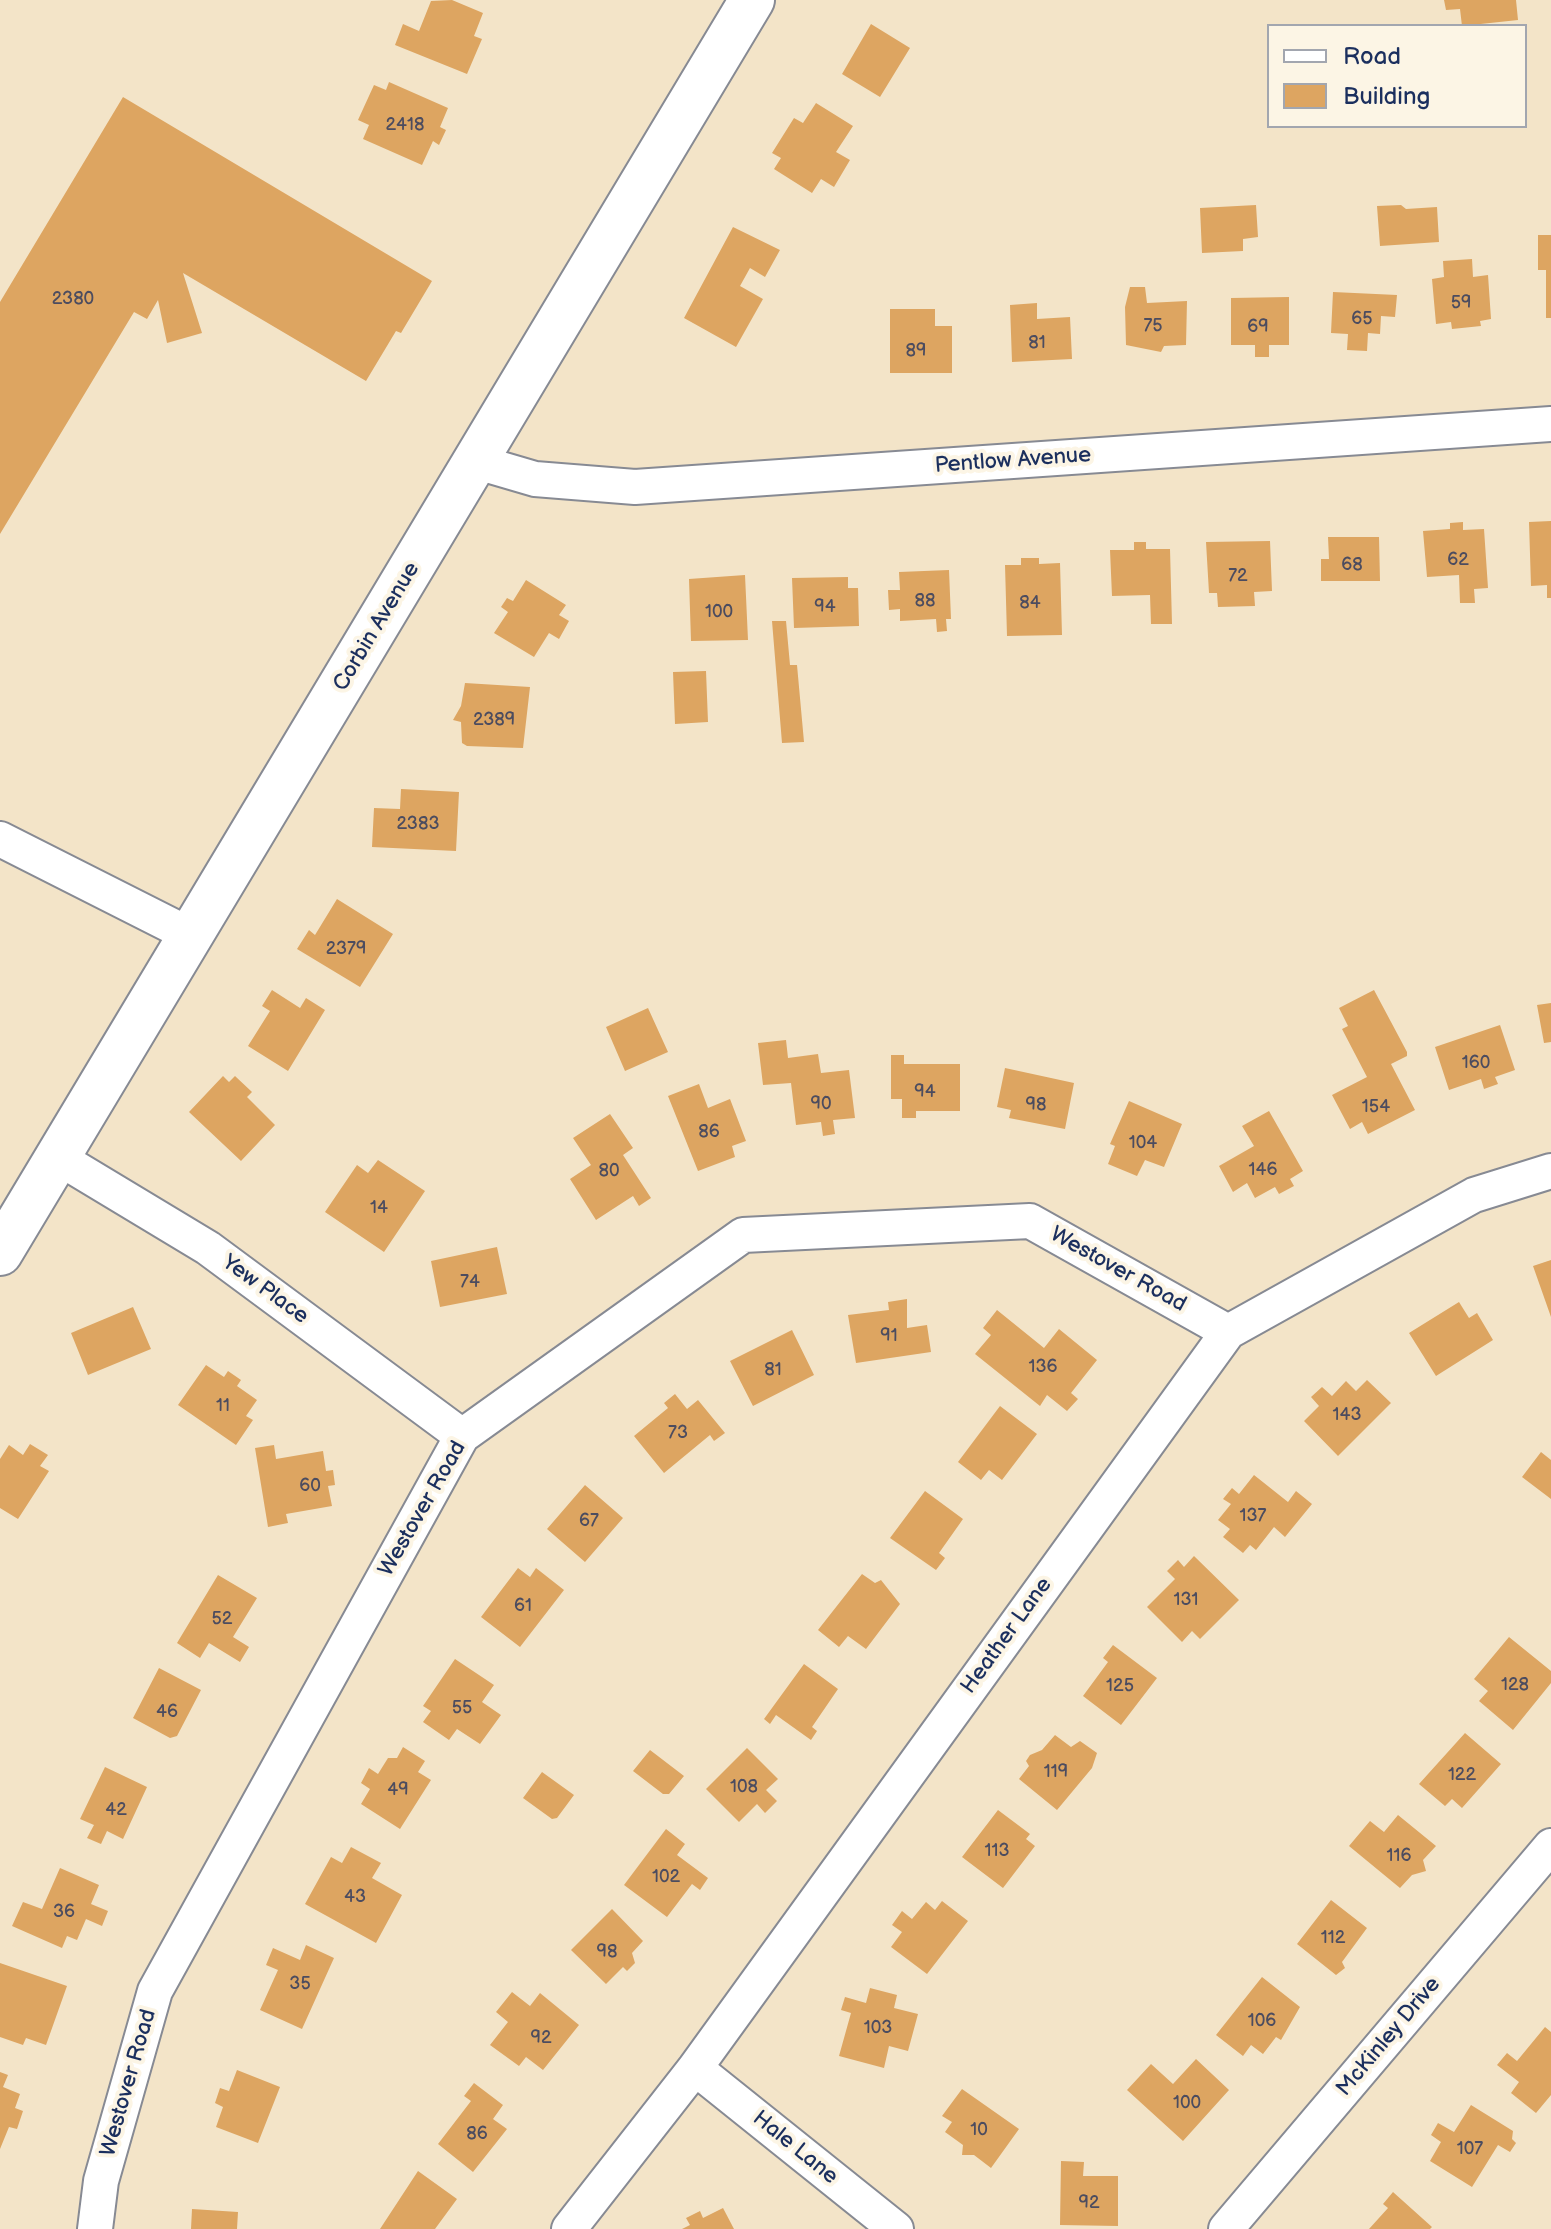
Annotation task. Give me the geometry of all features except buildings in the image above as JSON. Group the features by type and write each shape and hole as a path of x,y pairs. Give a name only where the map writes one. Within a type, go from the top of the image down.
{"main road":[{"name":"Corbin Avenue","path":"0,1253 752,0"}],"street":[{"name":"Pentlow Avenue","path":"477,462 535,479 635,487 1551,424"},
{"path":"0,839 190,935"},
{"name":"Yew Place","path":"57,1157 208,1248 462,1436"},
{"name":"Heather Lane","path":"569,2229 695,2068 1228,1332 1474,1195 1551,1171"},
{"name":"Westover Road","path":"95,2229 101,2181 155,1991 462,1436 743,1235 1030,1221 1228,1332"},
{"name":"McKinley Drive","path":"1226,2229 1551,1846"},
{"name":"Hale Lane","path":"695,2068 896,2229"}]}
